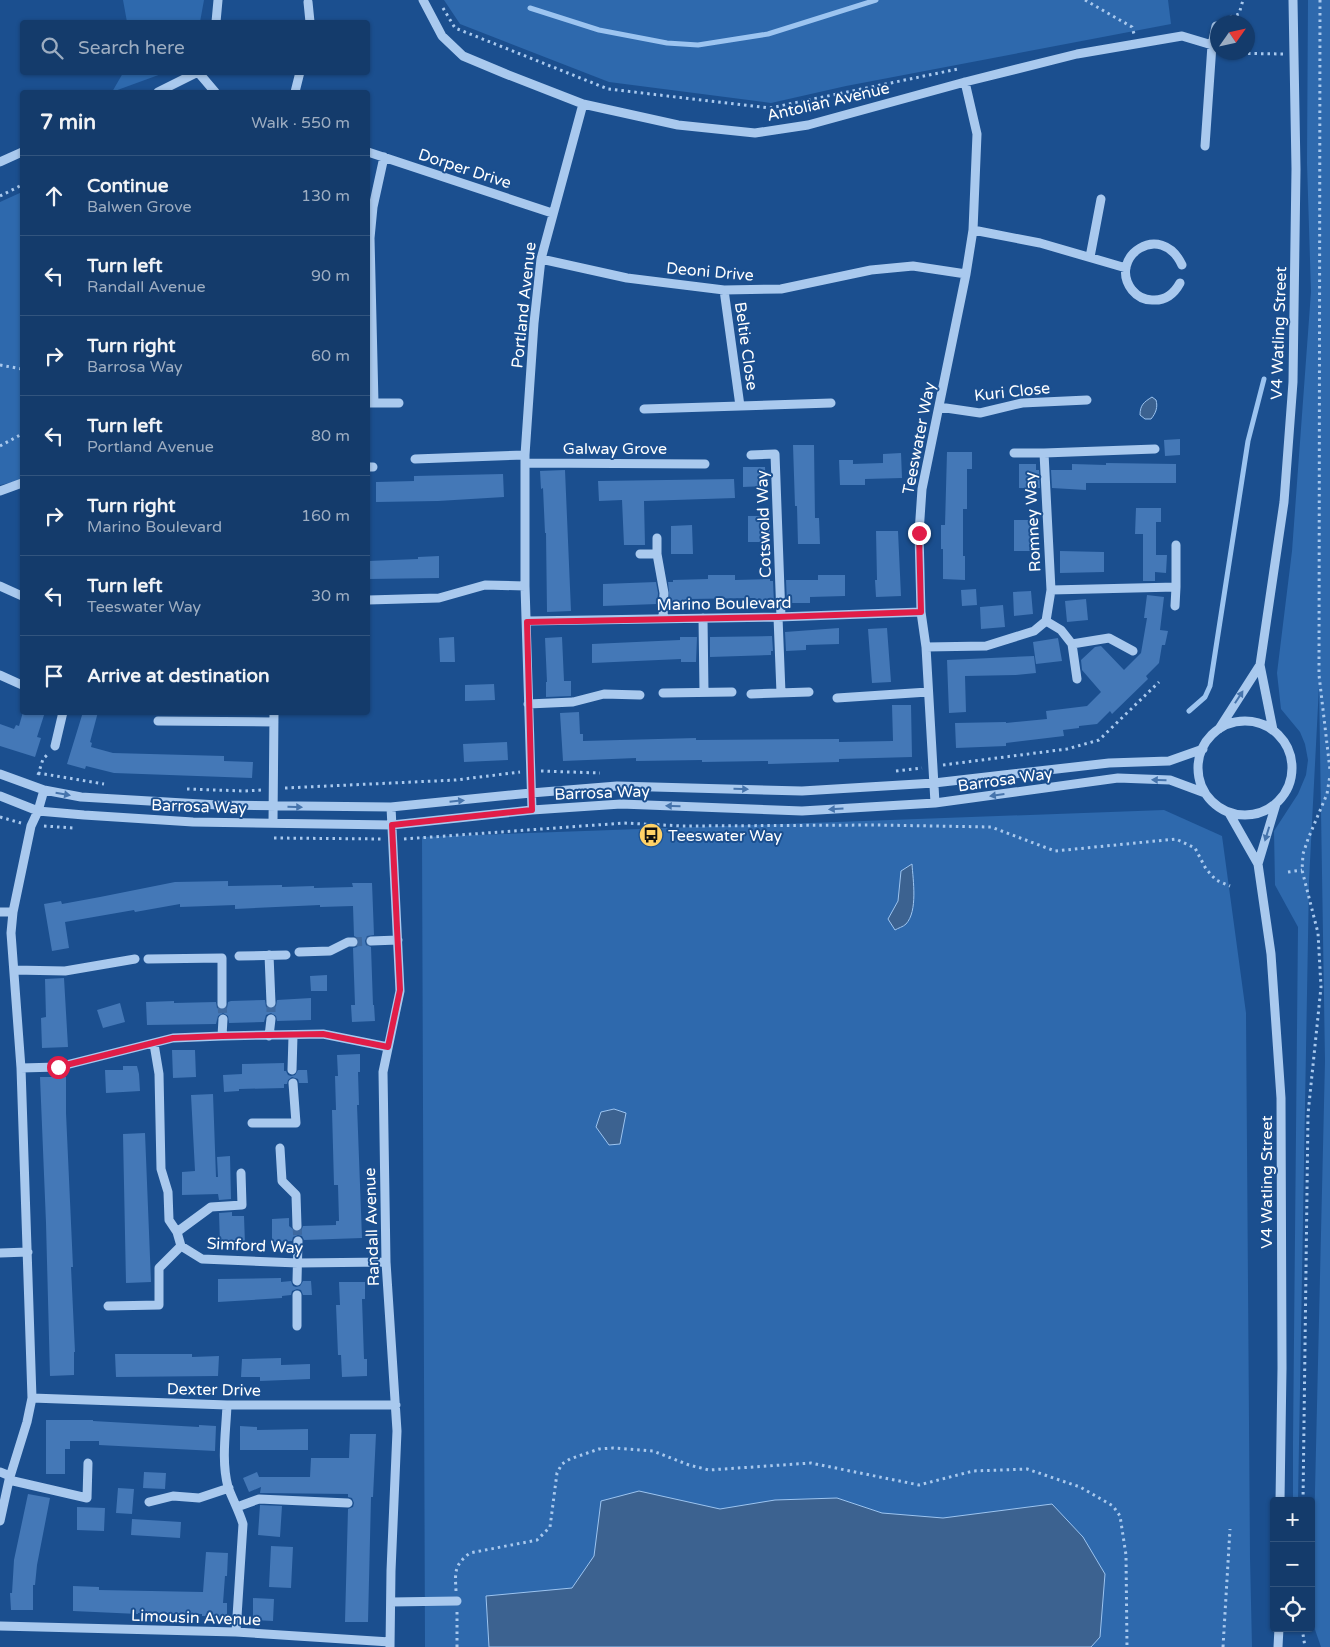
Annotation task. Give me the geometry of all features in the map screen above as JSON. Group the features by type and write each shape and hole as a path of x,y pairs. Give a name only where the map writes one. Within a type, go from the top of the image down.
{"street":[{"path":"216,20 218,0"},
{"name":"Antolian Avenue","path":"422,0 442,36 463,56 583,104 678,126 755,133 808,125 1076,54 1182,36 1210,44"},
{"name":"V4 Watling Street","path":"1273,730 1260,666 1284,502 1293,382 1296,170 1293,0"},
{"path":"308,2 310,20"},
{"path":"1205,146 1211,60"},
{"path":"162,90 192,75"},
{"path":"201,75 213,90"},
{"path":"296,90 299,75"},
{"name":"Teeswater Way","path":"935,803 926,647 921,612 919,533 922,489 966,274 973,230 978,134 965,82"},
{"name":"Portland Avenue","path":"532,810 525,586 524,459 534,323 541,259 583,104"},
{"path":"0,162 20,153"},
{"name":"Dorper Drive","path":"370,153 552,213"},
{"path":"370,238 373,207 384,157"},
{"path":"1090,257 1101,199"},
{"path":"973,230 1040,243 1126,268"},
{"path":"1180,283 1168,297 1160,300 1142,298 1129,285 1126,277 1126,268 1129,258 1135,251 1143,246 1152,244 1162,245 1171,249 1178,256 1182,265"},
{"name":"Deoni Drive","path":"541,259 627,278 724,290 781,289 871,270 913,266 966,274"},
{"name":"Beltie Close","path":"724,290 740,406"},
{"path":"370,332 371,403 399,403"},
{"name":"Kuri Close","path":"939,407 980,413 1022,404 1088,400"},
{"name":"Beltie Close","path":"644,408 831,403"},
{"name":"Romney Way","path":"1014,453 1155,449"},
{"name":"Romney Way","path":"1044,453 1051,590 1046,621"},
{"name":"Cotswold Way","path":"751,455 775,454 779,617"},
{"path":"415,459 524,459"},
{"name":"Galway Grove","path":"524,459 705,464"},
{"path":"0,491 20,484"},
{"path":"657,538 657,554 664,593 663,619"},
{"path":"1175,606 1176,545"},
{"path":"640,554 657,554"},
{"path":"370,600 439,598 485,584 525,586"},
{"path":"0,586 20,595"},
{"name":"Romney Way","path":"1051,590 1176,587"},
{"name":"Marino Boulevard","path":"527,622 921,612"},
{"path":"779,617 781,693"},
{"path":"703,618 704,692"},
{"path":"926,647 986,646 1034,631 1046,621 1061,630 1072,644 1077,679"},
{"path":"1072,644 1109,638 1133,651"},
{"name":"V4 Watling Street","path":"1219,729 1260,666"},
{"path":"0,675 20,684"},
{"path":"663,694 732,692"},
{"path":"751,694 809,692"},
{"path":"837,698 928,692"},
{"path":"528,704 573,702 604,694 640,695"},
{"path":"55,746 62,715"},
{"path":"158,721 274,717 272,823"},
{"path":"1240,721 1252,722 1273,730 1282,738 1292,760 1290,784 1284,795 1268,810 1249,816 1229,813 1212,801 1205,793 1198,771 1199,759 1210,738 1219,729 1240,721"},
{"name":"Barrosa Way","path":"0,774 34,788 82,797 210,805 391,807 617,786 802,791 934,783 1109,763 1169,761 1203,749"},
{"name":"Barrosa Way","path":"0,796 38,810 84,815 193,822 392,825 532,810 621,804 802,810 935,803 1118,778 1170,780 1205,793"},
{"path":"0,1521 32,1398 21,1068 11,933 13,912 31,826 44,790"},
{"name":"V4 Watling Street","path":"1258,864 1276,804"},
{"name":"Randall Avenue","path":"390,1644 397,1431 386,1262 382,1072 400,990 391,807"},
{"name":"V4 Watling Street","path":"1229,813 1258,864 1271,954 1280,1098 1282,1368 1280,1497"},
{"path":"0,912 13,912"},
{"path":"370,941 398,940"},
{"path":"299,952 330,951 348,942 353,942"},
{"path":"269,955 271,1003"},
{"path":"239,956 286,955"},
{"path":"148,959 222,958 222,1004"},
{"path":"14,970 65,971 135,959"},
{"path":"222,1036 223,1019"},
{"path":"269,1036 271,1019"},
{"path":"21,1068 58,1067 173,1038 323,1034 388,1047"},
{"path":"292,1070 293,1036"},
{"path":"108,1306 159,1305 158,1268 181,1246 177,1232 169,1220 168,1192 162,1169 159,1074 154,1044"},
{"path":"252,1123 296,1122 293,1083"},
{"path":"280,1148 282,1181 296,1195 297,1226"},
{"path":"177,1232 211,1207 242,1205 241,1174"},
{"path":"297,1281 298,1241"},
{"name":"Simford Way","path":"181,1246 202,1260 298,1263 386,1262"},
{"path":"0,1253 28,1252"},
{"path":"297,1295 298,1326"},
{"name":"Dexter Drive","path":"32,1398 227,1405 396,1405"},
{"path":"227,1405 225,1464 229,1488 243,1524 236,1632"},
{"path":"0,1472 10,1478 87,1498 88,1463"},
{"path":"149,1502 173,1496 200,1498 229,1488"},
{"path":"237,1507 259,1499 348,1503"},
{"path":"391,1602 457,1600"},
{"name":"Limousin Avenue","path":"0,1626 236,1632 390,1644"},
{"path":"1278,1632 1278,1647"}],"path":[{"path":"1085,0 1132,26 1135,36"},
{"path":"1236,15 1239,14 1243,0"},
{"path":"1320,0 1319,675 1330,770"},
{"path":"443,7 455,28 608,89 637,93 770,108 966,68"},
{"path":"1255,53 1294,54"},
{"path":"0,196 20,186"},
{"path":"0,365 20,369"},
{"path":"0,446 20,435"},
{"path":"889,772 1067,748 1099,740 1159,682"},
{"path":"34,788 43,759 55,746"},
{"path":"29,770 39,774 110,785"},
{"path":"179,789 244,791 456,780 530,771 610,773"},
{"path":"1303,1497 1308,1114 1321,987 1318,934 1302,870 1303,854 1327,794 1330,775"},
{"path":"0,817 31,826 80,829"},
{"path":"268,838 393,840 624,823 682,826 916,825 991,827 1055,850 1176,840 1195,848 1206,869 1216,880 1230,886"},
{"path":"1288,872 1302,870"},
{"path":"457,1647 455,1570 462,1559 470,1553 537,1540 550,1527 557,1473 562,1464 570,1458 599,1449 613,1448 652,1452 709,1470 811,1463 919,1485 973,1471 1028,1468 1080,1488 1113,1506 1120,1516 1126,1555 1127,1647"},
{"path":"1223,1647 1230,1529"},
{"path":"1303,1632 1305,1647"}],"shaded area":[{"path":"123,0 204,0 200,20 127,20"},
{"path":"444,0 1168,0 1171,24 846,86 771,103 609,82 460,24"},
{"path":"1308,0 1330,0 1330,1647 1321,1647 1315,1630 1315,1497 1325,1061 1319,686 1309,881 1298,1497 1293,1497 1298,927 1275,885 1274,831 1298,794 1306,775 1308,760 1305,744 1300,732 1281,709 1277,673 1292,551 1311,292 1307,163"},
{"path":"122,75 159,75 117,90 113,90"},
{"path":"20,193 20,480 0,485 0,202"},
{"path":"1152,397 1156,400 1156,410 1151,419 1145,419 1140,415 1141,409 1145,402"},
{"path":"1164,810 1222,836 1246,1013 1252,1647 425,1647 422,837"},
{"path":"912,864 914,895 912,911 906,924 895,930 888,919 898,901 901,871"},
{"path":"614,1109 626,1113 620,1144 609,1145 596,1127 601,1112"},
{"path":"639,1491 720,1509 775,1500 837,1498 882,1513 943,1518 1052,1504 1083,1537 1105,1574 1100,1637 1091,1647 489,1647 486,1596 572,1588 594,1556 601,1501"}],"building":[{"path":"1180,439 1180,455 1165,456 1164,440"},
{"path":"793,445 814,445 815,518 819,518 820,544 798,544"},
{"path":"947,452 972,452 972,469 967,469 967,509 963,509 965,580 943,579 941,525 945,525"},
{"path":"901,453 902,478 865,479 865,485 840,485 839,460 853,460 853,464 883,463 883,454"},
{"path":"1106,463 1176,464 1176,483 1086,483 1086,490 1052,488 1051,470 1072,470 1072,464 1106,465"},
{"path":"1019,464 1036,464 1036,470 1039,470 1040,488 1019,488"},
{"path":"743,467 765,467 766,486 743,487"},
{"path":"565,470 571,611 547,612 546,533 540,471"},
{"path":"503,474 504,497 376,502 376,482 414,481 414,476"},
{"path":"734,479 735,498 644,501 645,545 624,545 622,500 599,501 598,481"},
{"path":"1136,508 1161,508 1161,522 1156,522 1156,555 1167,555 1166,573 1155,572 1155,581 1143,581 1143,534 1135,534"},
{"path":"748,516 770,516 770,542 748,542"},
{"path":"1014,520 1036,520 1037,551 1014,551"},
{"path":"692,525 693,554 671,554 671,526"},
{"path":"876,531 898,531 901,596 876,597"},
{"path":"1060,551 1104,552 1104,572 1060,573"},
{"path":"439,556 439,578 370,579 370,561 418,559 418,557"},
{"path":"708,575 735,575 735,580 770,579 770,581 773,581 774,604 755,604 755,598 689,599 689,606 674,606 674,604 670,604 668,582 673,582 673,580 708,579"},
{"path":"818,575 845,575 845,596 810,597 810,603 787,603 786,580 818,580"},
{"path":"656,582 657,604 603,606 603,584"},
{"path":"976,589 977,605 962,606 961,590"},
{"path":"1031,591 1033,614 1014,616 1013,592"},
{"path":"1147,595 1164,597 1160,630 1168,631 1165,645 1162,645 1159,663 1146,676 1148,679 1112,714 1110,711 1097,724 1063,730 1064,736 1006,743 1006,746 956,748 955,723 1006,723 1047,719 1046,711 1087,706 1101,692 1082,670 1081,660 1095,647 1101,646 1124,670 1141,653 1147,618 1144,618"},
{"path":"1086,599 1088,620 1067,622 1065,601"},
{"path":"1003,605 1005,627 981,629 980,607"},
{"path":"839,628 839,644 806,645 806,650 786,651 785,632"},
{"path":"887,628 891,682 872,683 868,629"},
{"path":"772,636 773,651 771,651 771,655 710,657 710,637"},
{"path":"454,637 455,662 440,662 439,638"},
{"path":"562,637 564,681 571,681 571,696 546,697 545,638"},
{"path":"680,637 697,637 696,662 681,662 681,659 592,663 592,644 680,640"},
{"path":"1058,638 1062,661 1036,664 1033,642"},
{"path":"1034,656 1036,673 965,676 966,712 949,713 947,660"},
{"path":"494,684 495,700 465,701 465,685"},
{"path":"892,705 911,705 912,757 839,759 839,762 768,764 768,761 636,761 636,758 563,761 560,713 579,712 580,734 583,734 583,741 696,738 696,740 839,739 839,742 893,741"},
{"path":"22,715 44,715 37,737 41,738 35,757 0,746 0,724 14,729 16,725 19,726"},
{"path":"82,715 97,715 90,742 92,743 91,747 113,753 224,756 224,761 253,762 252,778 114,773 86,766 85,769 67,764"},
{"path":"507,742 508,760 464,762 463,744"},
{"path":"228,881 228,886 282,885 282,887 314,886 314,888 353,887 352,883 372,883 374,935 367,936 365,941 366,945 371,947 375,1021 352,1022 351,1005 355,1005 353,948 357,947 359,942 358,938 354,936 353,906 320,907 320,905 235,909 235,905 180,907 180,904 135,912 134,910 65,922 69,948 52,951 44,904 61,901 62,904 175,882"},
{"path":"327,975 327,991 311,991 310,976"},
{"path":"64,978 68,1047 42,1048 41,1018 46,1017 45,979"},
{"path":"311,998 311,1020 277,1021 276,1016 271,1013 266,1015 264,1022 229,1023 228,1016 223,1013 218,1016 216,1024 147,1025 146,1002 216,1002 217,1008 222,1010 227,1008 228,1002 231,1001 265,1000 266,1007 271,1009 276,1006 277,1000"},
{"path":"120,1003 125,1022 103,1028 97,1010"},
{"path":"172,1050 195,1050 196,1077 173,1078"},
{"path":"360,1054 360,1072 358,1072 359,1105 357,1105 362,1238 304,1240 302,1236 298,1235 293,1237 292,1241 272,1242 272,1219 289,1218 289,1226 297,1232 301,1231 303,1226 336,1225 336,1221 339,1221 338,1185 334,1185 332,1110 336,1110 335,1076 338,1076 337,1055"},
{"path":"284,1063 284,1071 291,1076 295,1075 298,1070 307,1070 308,1083 299,1083 298,1079 292,1077 288,1080 287,1084 284,1084 284,1088 239,1089 239,1091 224,1092 223,1075 242,1074 242,1064"},
{"path":"123,1066 137,1066 140,1091 106,1093 105,1070 123,1070"},
{"path":"40,1077 66,1077 73,1267 71,1267 75,1352 74,1375 50,1376"},
{"path":"213,1094 216,1177 218,1177 217,1157 230,1156 231,1199 219,1200 218,1194 182,1195 182,1172 195,1171 191,1095"},
{"path":"145,1133 151,1282 126,1283 123,1134"},
{"path":"232,1212 232,1216 244,1216 245,1244 220,1244 219,1213"},
{"path":"281,1278 281,1282 291,1281 293,1286 296,1287 300,1286 303,1281 311,1281 312,1295 303,1295 301,1290 297,1289 292,1291 291,1295 282,1296 282,1298 218,1302 218,1279"},
{"path":"339,1282 365,1282 365,1299 362,1299 364,1359 367,1359 367,1376 342,1377 341,1355 338,1355 336,1305 340,1305"},
{"path":"115,1354 192,1354 192,1357 219,1356 218,1376 116,1377"},
{"path":"281,1358 281,1365 310,1364 310,1379 260,1381 260,1377 241,1377 242,1359"},
{"path":"46,1420 93,1420 199,1427 199,1425 216,1426 215,1451 99,1445 99,1441 70,1441 70,1449 65,1449 65,1474 46,1474"},
{"path":"240,1426 257,1427 257,1430 308,1429 308,1450 240,1450"},
{"path":"350,1434 376,1434 373,1497 371,1497 368,1622 345,1622 348,1509 353,1507 352,1498 348,1497 348,1494 260,1493 261,1487 249,1492 243,1478 257,1472 259,1477 310,1477 311,1458 349,1458"},
{"path":"144,1472 166,1473 165,1489 143,1488"},
{"path":"118,1488 134,1489 132,1514 116,1513"},
{"path":"28,1494 50,1498 35,1585 33,1585 33,1610 11,1610 10,1593 12,1593 14,1560"},
{"path":"260,1505 282,1506 280,1537 258,1535"},
{"path":"77,1507 105,1508 104,1531 77,1530"},
{"path":"132,1519 181,1522 180,1538 131,1535"},
{"path":"271,1546 293,1547 291,1588 269,1587"},
{"path":"206,1552 228,1553 223,1603 227,1603 227,1617 202,1616 202,1614 73,1611 73,1586 99,1587 99,1590 203,1592"},
{"path":"253,1598 274,1599 273,1621 253,1620"}],"waterway":[{"path":"530,8 599,30 667,43 698,45 768,34 876,0"},
{"path":"1189,711 1205,697 1210,686 1248,441 1264,379"}],"tunnel":[{"path":"353,942 371,941"},
{"path":"271,1003 271,1019"},
{"path":"222,1004 223,1019"},
{"path":"297,1226 298,1241"}],"place":[{"name":"Teeswater Way","path":"651,835"}],"route":[{"path":"58,1067 173,1038 323,1034 388,1047 400,990 392,825 532,810 527,622 921,612 919,533"}]}
